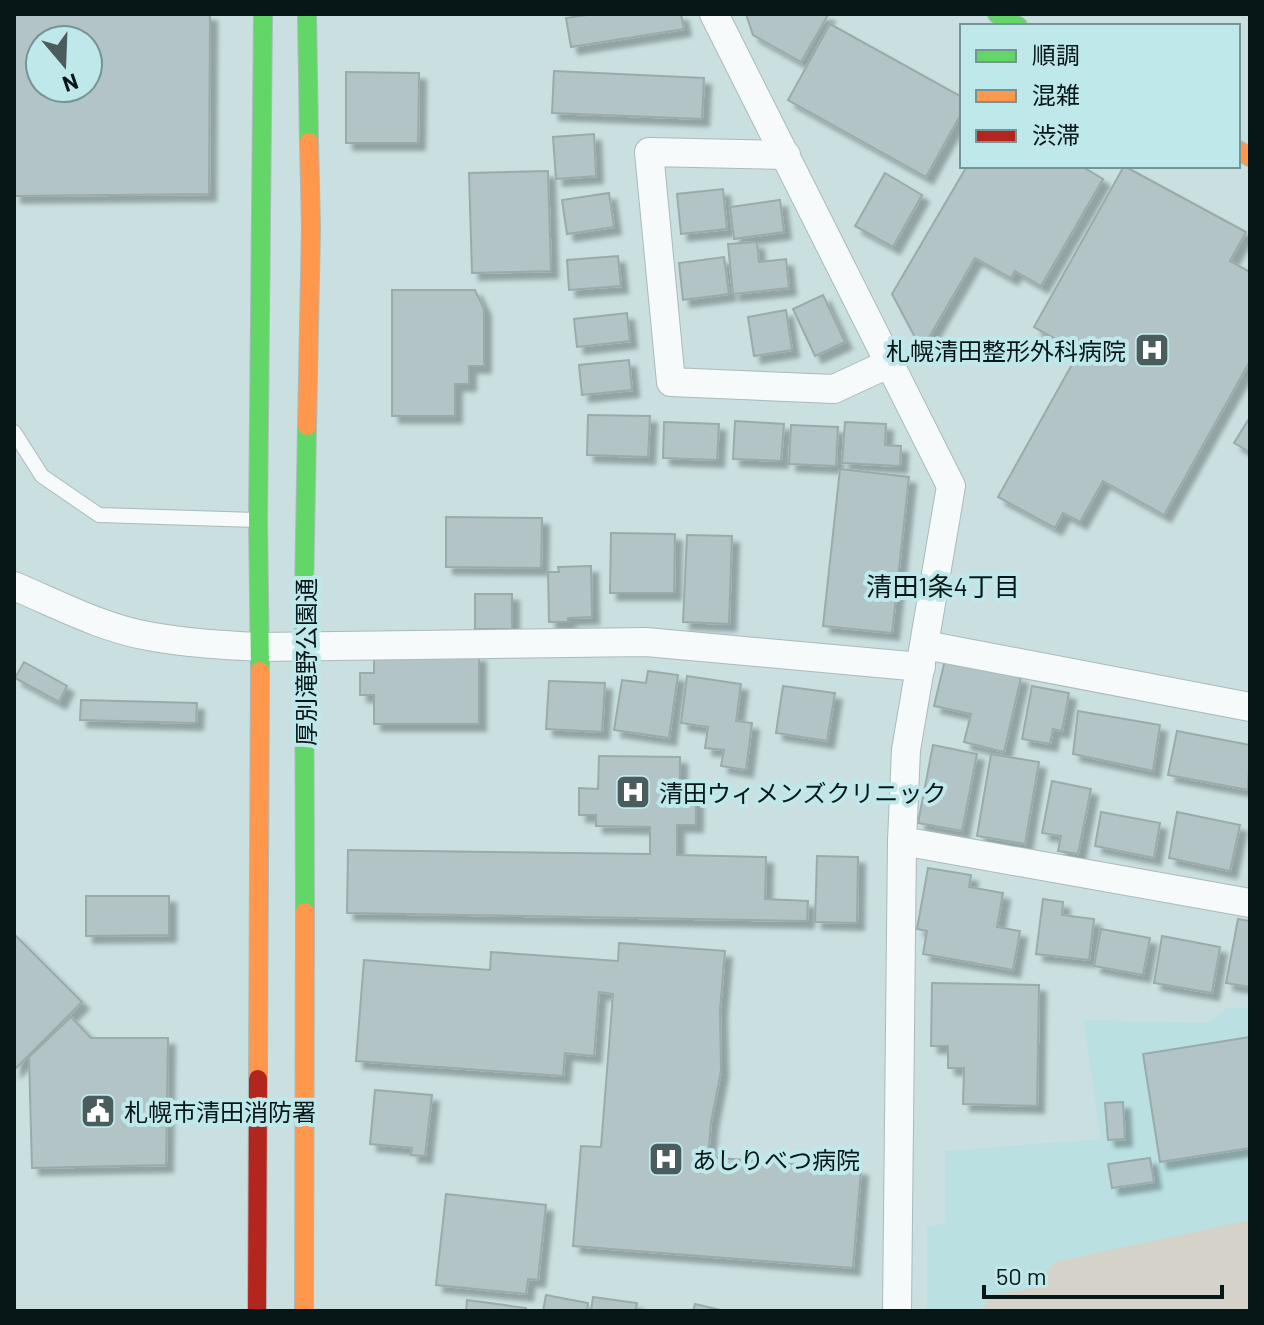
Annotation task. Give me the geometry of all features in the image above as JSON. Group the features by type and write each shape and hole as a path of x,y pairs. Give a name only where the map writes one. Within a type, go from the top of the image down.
{"main road":[{"name":"厚別滝野公園通","path":"263,14 286,182 305,645 304,1311"},
{"name":"厚別滝野公園通","path":"257,1311 258,520 286,182 307,14"},
{"path":"997,14 1014,24"}],"street":[{"path":"714,14 951,486 906,750 902,841 897,1311"},
{"path":"786,155 649,152 671,382 834,389 890,363"},
{"path":"14,586 91,618 146,636 213,645 646,642 923,656 1250,707"},
{"path":"902,841 1250,903"}],"lane":[{"path":"14,432 42,476 99,515 258,520"}],"shaded area":[{"path":"1227,1008 1250,1008 1250,1311 927,1311 927,1227 946,1223 945,1151 1101,1139 1084,1020 1208,1023"},
{"path":"1250,1220 1250,1311 980,1311 992,1295 1028,1289 1055,1262"}],"building":[{"path":"14,14 210,14 209,194 14,196"},
{"path":"594,14 681,14 684,29 571,47 566,18"},
{"path":"746,14 828,15 801,62 753,35"},
{"path":"830,24 960,96 960,116 926,177 788,100"},
{"path":"554,71 704,78 702,119 552,113"},
{"path":"346,72 419,73 418,143 346,143"},
{"path":"594,134 596,176 556,179 553,137"},
{"path":"966,168 1084,168 1103,179 1041,286 1015,271 1011,278 975,258 924,346 917,341 892,294"},
{"path":"1123,168 1246,232 1230,261 1250,272 1250,361 1164,515 1103,481 1080,522 1063,513 1055,528 998,497 1079,352 1034,327"},
{"path":"548,171 551,271 472,273 469,173"},
{"path":"885,173 922,195 893,247 855,226"},
{"path":"723,189 727,229 681,234 677,194"},
{"path":"609,193 614,227 567,234 562,200"},
{"path":"780,200 784,232 734,239 730,207"},
{"path":"757,242 759,262 786,259 789,288 733,294 728,244"},
{"path":"618,256 621,286 569,290 567,260"},
{"path":"724,257 729,294 683,300 679,263"},
{"path":"392,290 475,290 484,309 484,366 469,366 469,384 455,384 455,416 392,416"},
{"path":"823,295 845,342 815,356 793,309"},
{"path":"786,310 792,350 754,356 748,317"},
{"path":"627,313 630,341 577,347 574,319"},
{"path":"629,360 632,390 582,395 579,365"},
{"path":"588,415 650,416 648,457 587,455"},
{"path":"1250,417 1250,452 1234,443"},
{"path":"735,421 784,424 781,461 733,459"},
{"path":"664,422 719,424 717,460 663,458"},
{"path":"845,422 886,424 885,445 901,446 900,466 842,463"},
{"path":"791,425 838,427 836,466 789,464"},
{"path":"840,469 909,477 892,633 823,626"},
{"path":"446,517 542,518 541,568 446,567"},
{"path":"611,533 675,534 674,593 610,593"},
{"path":"687,535 732,536 729,624 683,622"},
{"path":"591,566 592,617 549,622 548,572 559,572 558,567"},
{"path":"475,594 512,594 512,629 475,629"},
{"path":"374,655 479,655 479,724 374,724 374,695 360,695 360,673 374,673"},
{"path":"945,660 1021,677 1004,752 964,742 971,714 934,706"},
{"path":"24,662 67,686 59,702 15,678"},
{"path":"648,671 678,675 669,738 614,730 622,680 646,683"},
{"path":"687,676 741,684 736,721 752,723 746,770 721,766 724,750 705,748 708,727 681,723"},
{"path":"549,681 605,683 602,732 546,729"},
{"path":"783,686 835,693 827,741 776,733"},
{"path":"1032,686 1069,693 1062,731 1053,729 1050,744 1022,739"},
{"path":"81,700 197,703 196,723 80,720"},
{"path":"1078,711 1160,725 1153,771 1073,754"},
{"path":"1177,731 1250,745 1248,790 1168,775"},
{"path":"933,745 977,754 962,831 918,823"},
{"path":"991,754 1039,762 1025,844 977,836"},
{"path":"599,756 680,757 680,785 696,785 696,825 677,825 677,855 766,857 765,899 808,901 807,921 347,913 348,850 650,854 650,827 596,826 596,815 579,815 579,788 598,789"},
{"path":"1052,781 1091,789 1078,854 1058,851 1061,836 1042,833"},
{"path":"1101,812 1160,823 1154,858 1095,846"},
{"path":"1177,812 1240,825 1230,871 1169,858"},
{"path":"817,856 858,857 857,923 815,922"},
{"path":"928,868 971,875 969,887 1003,893 997,927 1020,931 1013,970 923,954 927,931 917,929"},
{"path":"86,896 169,896 169,935 86,936"},
{"path":"1043,899 1063,902 1062,915 1094,919 1089,960 1036,954"},
{"path":"1238,919 1250,921 1250,987 1226,983"},
{"path":"1101,929 1150,938 1143,975 1094,966"},
{"path":"14,934 82,1002 14,1070"},
{"path":"1162,936 1220,947 1212,993 1154,983"},
{"path":"619,943 725,951 720,1010 721,1071 708,1157 861,1169 853,1268 573,1246 581,1146 601,1147 613,994 599,992 594,1056 565,1053 563,1076 356,1061 364,960 490,970 491,952 618,961"},
{"path":"932,983 1039,985 1037,1106 963,1104 964,1068 948,1068 948,1046 931,1046"},
{"name":"札幌市清田消防署","path":"71,1017 91,1038 168,1038 166,1165 32,1168 29,1057"},
{"path":"1250,1037 1250,1148 1160,1162 1143,1054"},
{"path":"375,1090 432,1095 425,1156 411,1155 412,1148 370,1144"},
{"path":"1123,1102 1125,1139 1108,1140 1105,1103"},
{"path":"1150,1158 1154,1182 1112,1188 1108,1164"},
{"path":"446,1194 546,1205 538,1280 528,1279 526,1294 436,1285"},
{"path":"546,1295 588,1303 587,1311 543,1311"},
{"path":"593,1297 637,1303 636,1309 650,1311 591,1311"},
{"path":"467,1300 526,1308 526,1311 466,1311"},
{"path":"695,1304 725,1311 693,1311"}],"traffic: fast":[{"path":"260,671 258,520 263,14"},
{"path":"307,14 309,142"},
{"path":"997,14 1014,24"},
{"path":"305,912 307,426"}],"traffic: slow":[{"path":"307,426 311,227 309,142"},
{"path":"1240,151 1250,157"},
{"path":"258,1079 260,671"},
{"path":"304,1311 305,912"}],"traffic: jam":[{"path":"257,1311 258,1079"}],"place":[{"name":"札幌清田整形外科病院","path":"1152,350"},
{"name":"清田ウィメンズクリニック","path":"633,792"},
{"name":"札幌市清田消防署","path":"98,1111"},
{"name":"あしりべつ病院","path":"666,1159"}],"district":[{"name":"清田1条4丁目","path":"943,585"}]}
